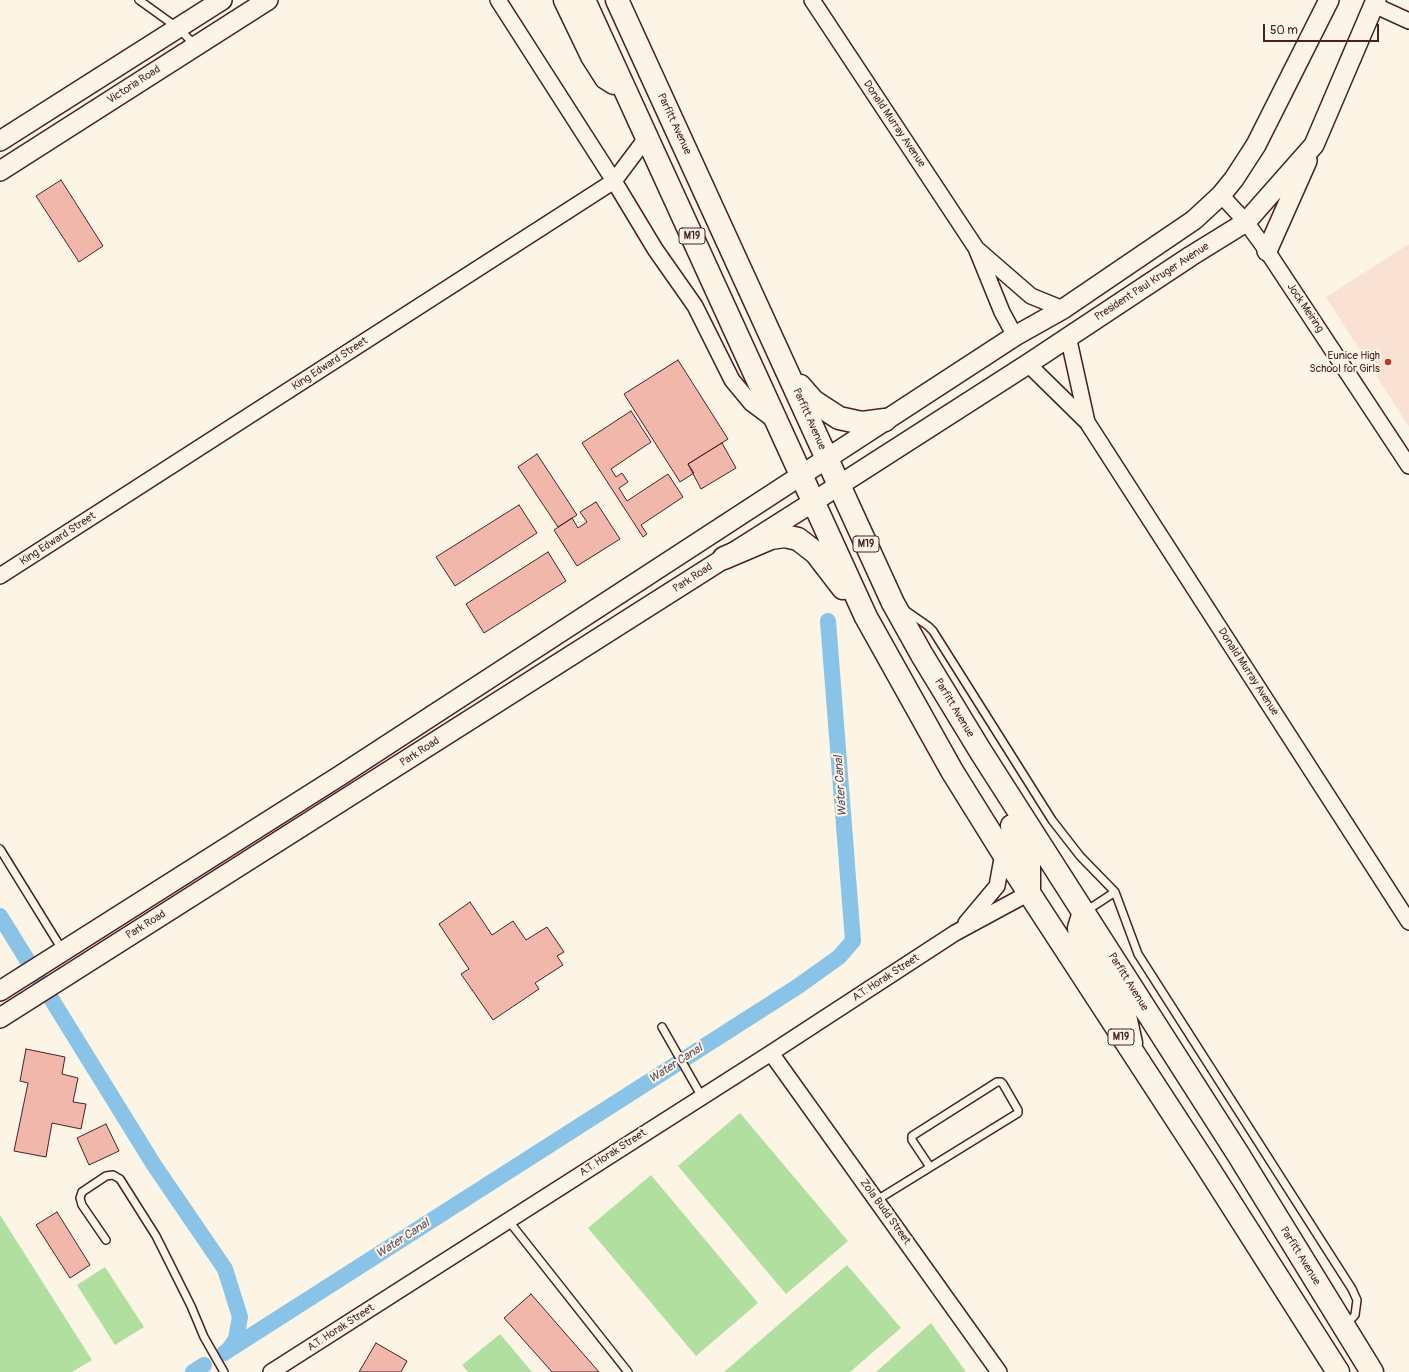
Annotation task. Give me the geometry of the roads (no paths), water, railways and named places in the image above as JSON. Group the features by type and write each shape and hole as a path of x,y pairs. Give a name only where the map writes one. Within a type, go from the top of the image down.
{"highway":[{"path":"565,0 592,56 606,78 625,90"},
{"name":"M19","path":"584,0 866,617 952,771 1003,853 1131,1052 1205,1163 1338,1372"},
{"name":"Parfitt Avenue","path":"617,0 893,603 951,704 1238,1154 1367,1363"},
{"path":"786,368 812,401 839,418 862,423 885,420"},
{"path":"724,558 771,538 785,536 798,539 816,553 866,617"},
{"path":"951,704 953,727 957,740 1004,812 1029,858 1029,893"},
{"path":"1084,912 1079,928 1081,943 1124,1012 1130,1032 1131,1052"},
{"path":"1367,1363 1387,1372"}],"street":[{"path":"0,141 222,0"},
{"name":"Victoria Road","path":"0,171 268,0"},
{"path":"498,0 614,181 655,249 695,306 732,380 751,403 777,423"},
{"name":"Donald Murray Avenue","path":"812,0 976,248 1002,312 1015,336"},
{"path":"801,476 1015,336 1063,309 1194,220 1221,195 1234,179 1256,145 1329,0"},
{"path":"1375,3 1409,21"},
{"name":"President Paul Kruger Avenue","path":"839,484 1028,364 1068,336 1246,222 1314,145 1375,3"},
{"path":"29,123 42,144"},
{"name":"King Edward Street","path":"0,576 614,181 647,137"},
{"path":"1267,251 1314,145"},
{"name":"Jock Meiring","path":"1221,195 1246,222 1267,251 1407,457"},
{"name":"Donald Murray Avenue","path":"976,248 1030,296 1063,309"},
{"name":"Donald Murray Avenue","path":"1068,336 1087,422"},
{"name":"Donald Murray Avenue","path":"1028,364 1087,422 1409,922"},
{"name":"Park Road","path":"0,991 341,775 801,476"},
{"name":"Park Road","path":"0,1018 813,502 839,484"},
{"name":"A.T. Horak Street","path":"955,933 997,886 1003,853"},
{"name":"A.T. Horak Street","path":"271,1372 508,1220 700,1093 771,1053 955,933 1029,893"},
{"name":"Zola Budd Street","path":"771,1053 999,1372"}],"lane":[{"path":"139,0 178,28 196,46"},
{"path":"893,603 928,626 941,642 1052,820 1080,856 1114,892 1138,954 1344,1276 1357,1300 1355,1315 1344,1328"},
{"path":"0,849 59,954"},
{"path":"1084,912 1114,892"},
{"path":"664,1029 700,1093"},
{"path":"877,1200 1018,1113 1018,1110 1003,1084 997,1082 912,1136 912,1140 930,1167"},
{"path":"106,1240 82,1204 80,1198 82,1192 106,1176 113,1176 120,1179 156,1236 191,1306 204,1337 224,1372"},
{"path":"508,1220 628,1372"}],"waterway":[{"name":"Water Canal","path":"224,1353 797,987 839,957 853,941 828,621"},
{"path":"0,916 154,1165 225,1269 240,1317 236,1339 229,1349"},
{"path":"193,1372 204,1365"}],"place":[{"name":"Eunice High School for Girls","path":"1388,362"}]}
